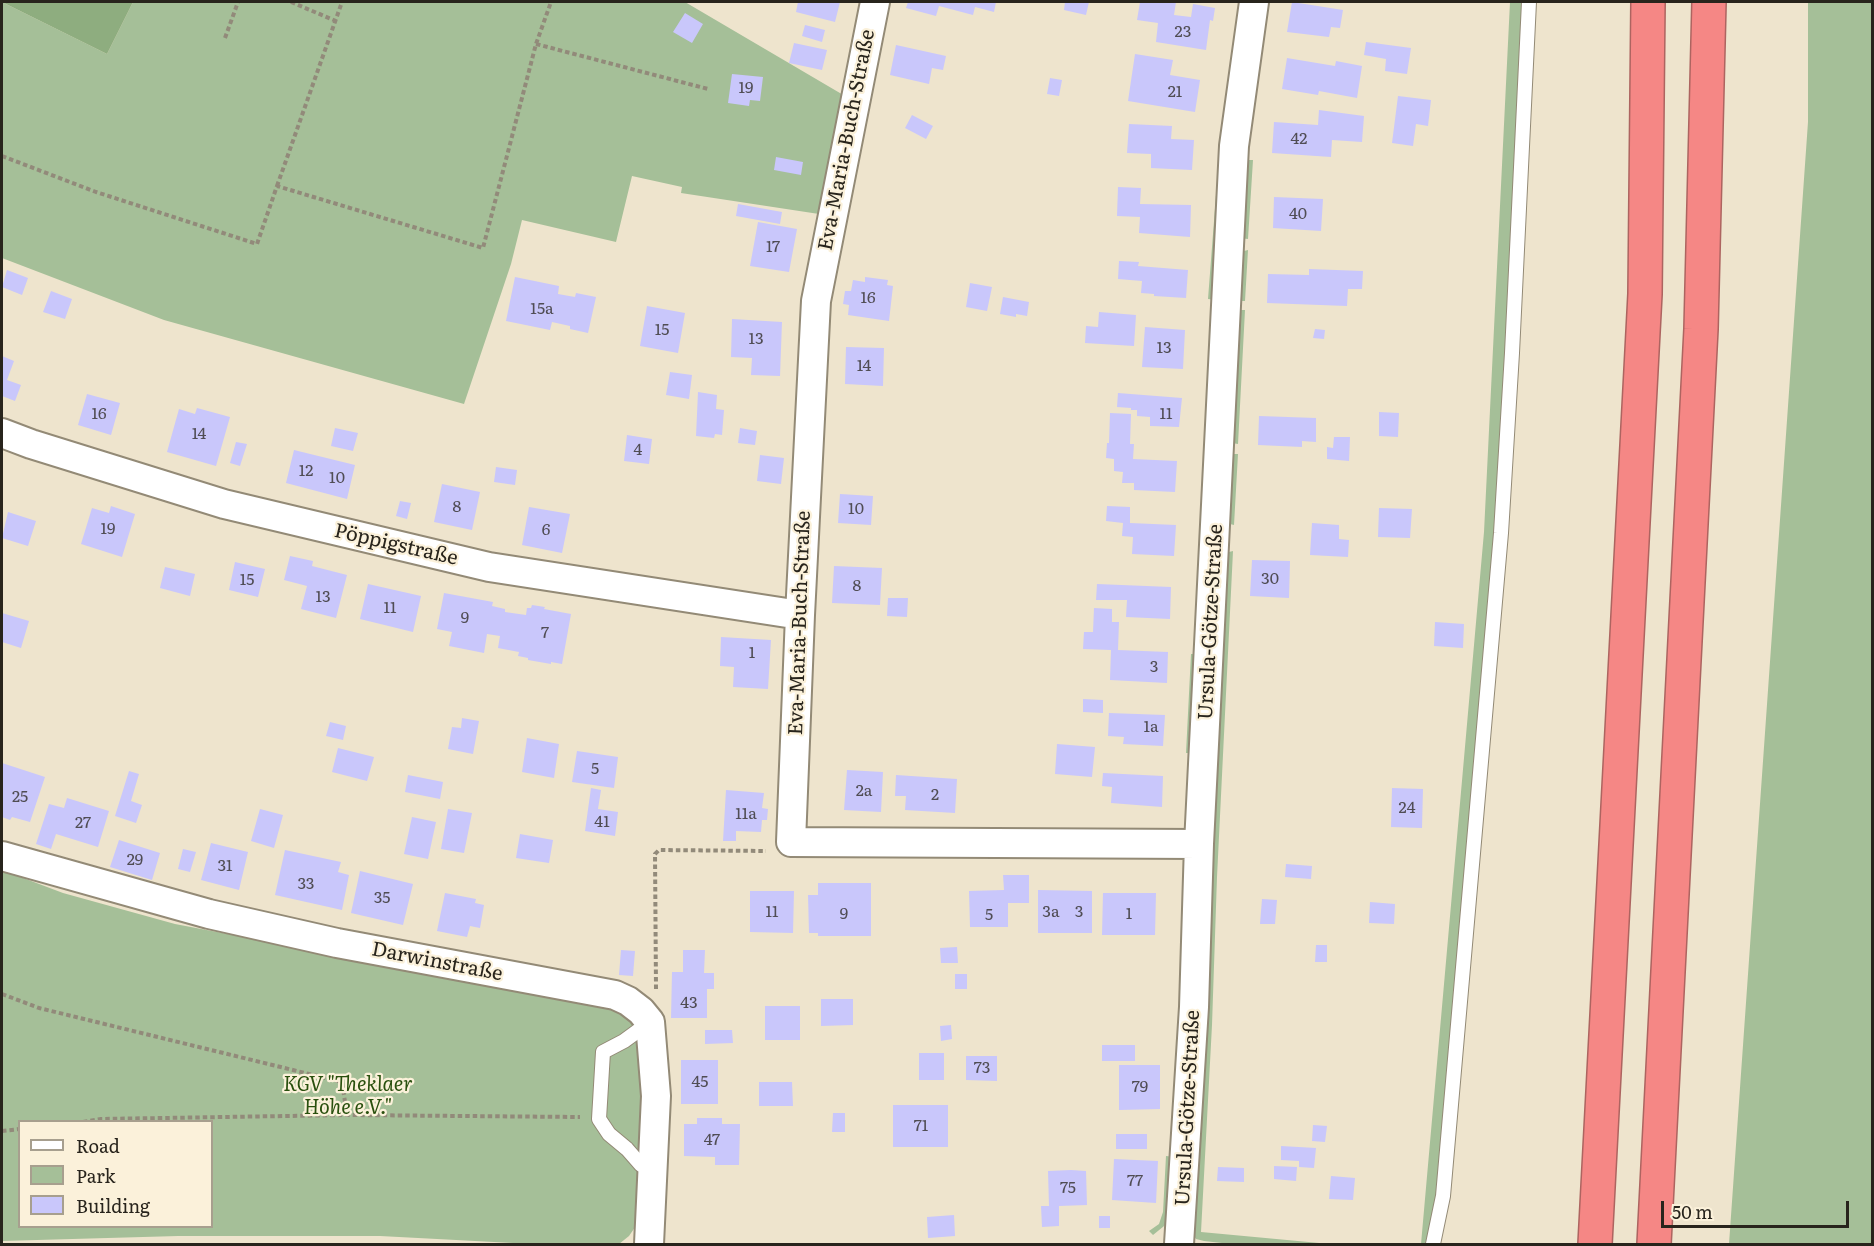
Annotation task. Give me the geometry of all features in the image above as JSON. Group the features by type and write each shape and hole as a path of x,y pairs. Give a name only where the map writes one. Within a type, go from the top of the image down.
{"highway":[{"path":"1595,1245 1645,294 1648,2"},
{"path":"1654,1245 1701,329 1709,2"}],"street":[{"name":"Eva-Maria-Buch-Straße","path":"791,842 816,301 875,2"},
{"name":"Ursula-Götze-Straße","path":"1179,1245 1194,1007 1199,844 1234,146 1254,2"},
{"name":"Pöppigstraße","path":"2,433 224,504 489,567 800,615"},
{"path":"791,842 1199,844"},
{"name":"Darwinstraße","path":"2,856 209,914 337,943 615,995 645,1016"},
{"path":"645,1016 656,1096 649,1245"}],"lane":[{"path":"1433,1245 1443,1196 1501,533 1529,2"},
{"path":"645,1016 624,1041 603,1052 598,1119 609,1134 641,1165 654,1167"}],"path":[{"path":"225,38 238,2"},
{"path":"291,2 336,21"},
{"path":"2,156 96,192 257,244 342,2"},
{"path":"277,186 483,248 537,44 551,2"},
{"path":"537,44 708,89"},
{"path":"645,1016 656,990 655,854 659,850 771,851 782,850 791,842"},
{"path":"2,994 39,1008 342,1082 346,1115"},
{"path":"103,1120 346,1115 551,1116 598,1119"},
{"path":"2,1131 18,1129"}],"green space":[{"path":"2,2 107,54 133,2 685,2 845,96 819,214 681,193 682,187 632,176 616,242 522,220 511,264 464,404 164,320 2,258"},
{"path":"2,2 133,2 107,54"},
{"path":"1510,2 1522,2 1517,168 1495,532 1438,1196 1425,1244 1421,1244 1484,532"},
{"path":"1808,2 1872,2 1872,1244 1729,1244 1808,122"},
{"path":"1220,143 1227,143 1217,300 1208,299"},
{"path":"1245,160 1253,160 1248,239 1239,238"},
{"path":"1248,250 1245,301 1238,301 1240,252"},
{"path":"1238,310 1245,310 1238,444 1232,443"},
{"path":"1231,454 1238,454 1234,525 1226,523"},
{"path":"1233,551 1201,1232 1330,1244 1231,1244 1196,1239 1191,1232 1225,553"},
{"path":"1191,654 1200,654 1195,753 1186,753"},
{"name":"KGV \"Theklaer Höhe e.V.\"","path":"2,870 63,893 175,924 618,1008 635,1021 645,1038 642,1217 629,1236 619,1244 532,1244 380,1236 178,1236 2,1241"},
{"path":"1166,1156 1175,1157 1169,1222 1153,1235 1149,1231 1159,1224 1163,1212"}],"building":[{"path":"798,2 840,2 835,22 796,12"},
{"path":"908,2 996,2 994,12 975,7 973,15 939,6 936,16 906,8"},
{"path":"1065,2 1089,2 1086,15 1064,10"},
{"path":"1140,2 1176,2 1174,15 1191,17 1193,4 1215,8 1213,21 1210,20 1206,50 1156,42 1158,23 1137,20"},
{"path":"1292,2 1343,10 1340,28 1331,27 1329,37 1287,32"},
{"path":"685,13 703,24 692,43 673,32"},
{"path":"805,25 825,30 822,42 802,36"},
{"path":"1366,42 1411,48 1407,74 1385,71 1386,59 1364,55"},
{"path":"794,43 827,50 822,70 789,63"},
{"path":"896,45 946,56 943,70 932,68 929,84 890,75"},
{"path":"1135,54 1173,60 1170,75 1200,80 1195,112 1128,101"},
{"path":"1287,58 1335,66 1336,61 1362,66 1357,98 1319,91 1318,95 1282,89"},
{"path":"732,74 763,77 760,101 750,100 749,106 728,103"},
{"path":"1050,78 1062,80 1059,96 1047,94"},
{"path":"1398,96 1431,100 1428,126 1416,124 1413,146 1392,143"},
{"path":"1319,110 1364,116 1362,142 1332,140 1331,157 1272,153 1274,122 1318,125"},
{"path":"912,115 933,126 926,139 905,128"},
{"path":"1129,124 1172,126 1171,139 1194,140 1192,170 1151,168 1151,154 1127,153"},
{"path":"776,157 803,162 801,175 774,170"},
{"path":"1118,187 1141,188 1140,204 1191,205 1190,237 1139,233 1140,217 1117,216"},
{"path":"1274,197 1323,199 1321,231 1273,228"},
{"path":"738,204 782,212 780,224 736,216"},
{"path":"758,222 797,229 789,272 750,266"},
{"path":"1119,261 1139,262 1138,266 1188,270 1186,298 1141,293 1142,281 1118,279"},
{"path":"1309,269 1363,271 1362,289 1348,289 1347,306 1267,303 1268,274 1309,275"},
{"path":"7,270 28,278 22,295 2,287"},
{"path":"515,277 559,286 558,294 575,297 576,293 596,297 588,333 552,322 550,330 506,321"},
{"path":"865,277 888,280 887,285 893,286 889,321 848,315 849,305 843,304 845,291 851,291 853,280 865,282"},
{"path":"970,283 992,287 987,311 966,307"},
{"path":"51,291 72,299 65,319 43,312"},
{"path":"1003,297 1029,302 1027,316 1016,314 1016,317 1000,314"},
{"path":"647,306 685,313 678,353 640,346"},
{"path":"1099,312 1136,315 1134,346 1085,343 1086,326 1098,327"},
{"path":"732,319 782,322 780,376 751,375 752,358 731,357"},
{"path":"1145,327 1185,330 1183,369 1142,367"},
{"path":"1315,329 1325,330 1324,339 1313,338"},
{"path":"846,347 884,348 883,386 845,384"},
{"path":"2,356 14,361 7,380 21,385 15,401 2,396"},
{"path":"670,372 692,375 689,399 666,395"},
{"path":"698,392 717,395 716,409 724,410 722,435 715,434 714,438 696,436"},
{"path":"1118,393 1182,398 1179,427 1150,426 1150,417 1137,416 1137,410 1131,410 1131,408 1117,407"},
{"path":"87,394 120,403 111,435 78,425"},
{"path":"197,408 230,417 216,466 167,452 179,409 195,414"},
{"path":"1379,412 1399,413 1398,437 1379,436"},
{"path":"1110,413 1131,414 1130,444 1134,444 1133,459 1177,461 1175,492 1134,490 1134,483 1122,483 1123,472 1114,471 1114,459 1106,458"},
{"path":"1259,416 1316,418 1316,442 1302,441 1302,447 1258,445"},
{"path":"335,428 358,433 353,451 331,446"},
{"path":"740,428 757,431 755,445 738,443"},
{"path":"627,435 652,439 649,464 624,461"},
{"path":"1334,437 1350,437 1349,461 1327,459 1327,447 1333,448"},
{"path":"236,442 247,444 240,466 230,463"},
{"path":"294,450 355,465 347,499 286,483"},
{"path":"760,455 784,458 781,484 757,481"},
{"path":"496,467 517,470 515,485 494,482"},
{"path":"442,484 480,492 472,530 434,522"},
{"path":"840,494 873,496 871,525 838,523"},
{"path":"400,501 411,503 407,519 396,516"},
{"path":"111,506 135,514 122,557 81,544 92,508 109,513"},
{"path":"1107,506 1130,507 1130,523 1176,525 1174,556 1132,554 1133,537 1122,536 1123,523 1106,521"},
{"path":"529,507 570,514 562,553 522,545"},
{"path":"1379,508 1412,509 1410,538 1378,537"},
{"path":"8,512 36,521 28,546 2,538"},
{"path":"1312,523 1339,525 1339,539 1349,540 1348,557 1310,555"},
{"path":"290,556 313,561 312,566 347,575 336,618 301,609 307,586 284,580"},
{"path":"1252,560 1290,561 1289,598 1250,596"},
{"path":"235,562 265,569 258,597 229,590"},
{"path":"834,566 882,568 880,605 832,603"},
{"path":"165,567 195,574 190,596 160,588"},
{"path":"368,584 421,596 413,632 360,619"},
{"path":"1097,584 1171,587 1170,619 1126,617 1127,600 1096,600"},
{"path":"444,593 493,602 492,606 505,609 505,612 526,615 527,608 531,608 532,605 571,614 562,664 528,660 528,658 518,656 519,652 498,648 500,636 487,634 484,653 449,646 452,632 437,629"},
{"path":"888,598 908,598 907,617 887,616"},
{"path":"1094,608 1112,609 1112,622 1119,622 1118,650 1168,652 1167,683 1110,680 1111,650 1083,649 1084,632 1093,632"},
{"path":"2,613 29,621 21,648 2,642"},
{"path":"1435,622 1464,624 1463,648 1434,646"},
{"path":"721,637 771,640 768,689 733,687 734,667 720,666"},
{"path":"1083,699 1103,700 1103,713 1083,712"},
{"path":"1109,713 1165,715 1163,746 1123,744 1124,737 1108,736"},
{"path":"462,718 479,721 473,754 448,749 452,727 461,728"},
{"path":"330,722 346,726 343,740 326,736"},
{"path":"527,738 559,744 554,778 522,772"},
{"path":"1057,744 1095,747 1092,777 1055,774"},
{"path":"338,748 374,757 367,781 332,772"},
{"path":"577,751 618,757 614,788 572,782"},
{"path":"2,763 45,777 30,822 2,817"},
{"path":"847,770 883,772 881,812 844,810"},
{"path":"129,771 139,774 131,801 142,805 136,823 115,816"},
{"path":"1103,773 1163,776 1162,807 1111,803 1112,787 1102,786"},
{"path":"408,775 443,782 440,799 405,792"},
{"path":"896,775 957,779 955,813 905,810 906,796 895,796"},
{"path":"591,788 601,790 598,809 618,812 615,836 585,831"},
{"path":"1392,788 1423,789 1422,828 1391,827"},
{"path":"726,790 764,793 762,808 768,809 767,820 762,820 761,832 736,831 736,841 723,841"},
{"path":"67,798 109,811 98,847 56,834 51,849 36,844 49,804 64,808"},
{"path":"260,809 283,815 274,848 251,841"},
{"path":"448,809 472,813 464,853 441,849"},
{"path":"412,817 436,822 428,859 404,854"},
{"path":"520,834 553,840 549,863 516,858"},
{"path":"119,840 160,853 152,880 110,867"},
{"path":"211,843 248,852 239,890 201,880"},
{"path":"183,849 196,852 190,872 178,869"},
{"path":"285,850 341,862 338,872 349,875 342,910 275,895"},
{"path":"1286,864 1312,866 1311,879 1285,877"},
{"path":"360,871 413,884 403,925 351,913"},
{"path":"1003,875 1029,875 1029,903 1008,903 1008,927 970,927 969,891 1004,890"},
{"path":"818,883 871,883 871,936 818,936 818,933 809,933 808,895 818,895"},
{"path":"1038,890 1092,891 1092,933 1038,933"},
{"path":"750,891 794,891 793,933 750,932"},
{"path":"445,893 476,899 475,903 484,905 480,928 470,926 467,937 437,931"},
{"path":"1103,893 1156,893 1155,935 1102,935"},
{"path":"1262,899 1277,900 1275,924 1260,924"},
{"path":"1370,902 1395,904 1394,924 1369,923"},
{"path":"1316,945 1327,945 1327,962 1315,962"},
{"path":"957,947 958,963 941,963 940,948"},
{"path":"621,950 635,951 633,976 619,975"},
{"path":"683,950 705,950 704,973 714,973 714,989 707,989 707,1018 671,1018 672,972 683,972"},
{"path":"955,974 967,974 967,989 955,989"},
{"path":"821,999 853,999 853,1025 821,1026"},
{"path":"765,1006 800,1006 800,1040 765,1040"},
{"path":"951,1025 952,1039 941,1041 940,1026"},
{"path":"705,1030 732,1030 733,1043 705,1044"},
{"path":"1102,1045 1135,1045 1135,1061 1102,1061"},
{"path":"919,1053 944,1053 944,1080 919,1080"},
{"path":"966,1056 997,1056 997,1081 966,1080"},
{"path":"681,1060 718,1060 718,1104 681,1104"},
{"path":"1119,1065 1160,1065 1160,1109 1119,1110"},
{"path":"759,1082 792,1082 793,1106 759,1106"},
{"path":"893,1105 948,1105 948,1147 893,1147"},
{"path":"833,1113 845,1113 845,1132 832,1132"},
{"path":"697,1118 722,1118 722,1124 740,1124 739,1165 715,1165 715,1157 684,1156 684,1124 697,1124"},
{"path":"1313,1125 1327,1126 1325,1142 1312,1141"},
{"path":"1116,1134 1147,1134 1147,1149 1116,1149"},
{"path":"1281,1146 1316,1148 1314,1168 1299,1167 1299,1161 1281,1160"},
{"path":"1114,1159 1158,1161 1156,1203 1112,1200"},
{"path":"1274,1166 1297,1167 1296,1181 1274,1179"},
{"path":"1218,1167 1244,1168 1244,1182 1217,1181"},
{"path":"1048,1171 1086,1171 1087,1205 1059,1206 1059,1226 1042,1227 1041,1206 1049,1206"},
{"path":"1331,1176 1355,1178 1353,1200 1329,1199"},
{"path":"954,1215 955,1236 928,1238 927,1217"},
{"path":"1099,1216 1110,1216 1110,1228 1099,1228"}]}
